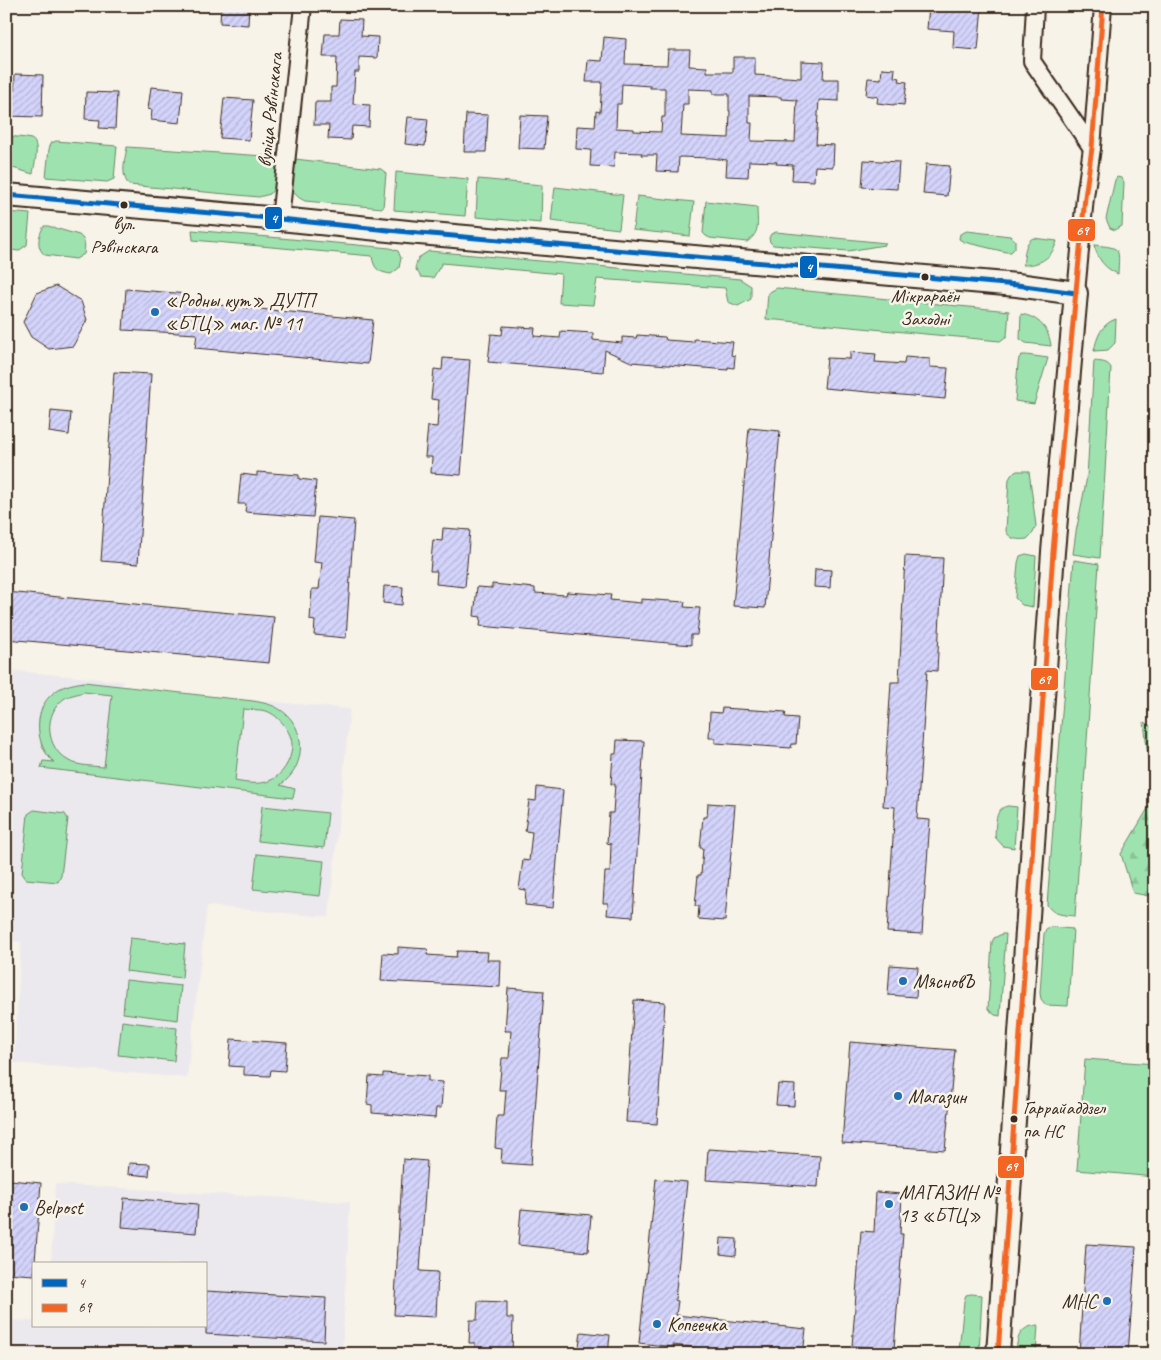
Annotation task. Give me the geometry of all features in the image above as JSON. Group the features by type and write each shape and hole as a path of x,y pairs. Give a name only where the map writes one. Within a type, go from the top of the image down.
{"main road":[{"path":"6,195 1017,285 1076,293 1053,562 998,1354"}],"street":[{"name":"вуліца Рэвінскага","path":"280,219 303,6"},
{"path":"1035,6 1032,61 1092,148"},
{"path":"1076,293 1085,197 1092,148 1103,6"}],"shaded area":[{"path":"6,670 123,681 123,688 350,709 329,917 207,906 187,1078 14,1063 21,942 6,940"},
{"path":"55,1184 350,1202 342,1354 6,1354 6,1320 32,1321 32,1328 208,1328 208,1262 51,1262"}],"green space":[{"path":"6,136 28,138 34,141 36,149 33,174 6,166"},
{"path":"56,141 117,146 114,179 107,182 46,177 49,149 51,143"},
{"path":"127,147 280,157 275,187 270,194 259,197 129,185 124,172"},
{"path":"295,159 381,169 386,173 383,208 305,201 292,189 291,183"},
{"path":"396,172 468,179 465,216 394,210"},
{"path":"1117,177 1121,178 1124,182 1122,226 1115,230 1110,228 1106,219"},
{"path":"478,179 542,185 541,223 476,217"},
{"path":"555,187 623,195 619,229 551,221"},
{"path":"637,196 694,202 690,236 633,230"},
{"path":"706,201 757,207 757,227 754,235 747,242 706,236 703,233"},
{"path":"6,212 30,214 27,245 18,251 6,249"},
{"path":"44,226 79,235 84,241 84,254 76,259 45,255 39,245 40,234"},
{"path":"192,230 390,248 398,251 401,258 399,268 391,274 377,269 372,256 193,240"},
{"path":"967,231 1010,236 1015,240 1015,248 1011,252 1006,252 964,242 959,239 960,234"},
{"path":"776,232 886,243 884,245 848,251 773,245 769,238 771,234"},
{"path":"1033,238 1057,241 1049,256 1035,264 1023,265 1026,246"},
{"path":"1094,245 1117,250 1119,258 1118,274 1102,262 1097,255"},
{"path":"429,251 740,279 751,286 751,299 738,306 728,302 725,288 597,279 593,305 559,303 561,274 442,263 433,278 421,277 415,268 418,258"},
{"path":"777,288 1009,311 1007,336 1000,341 766,319 768,293"},
{"path":"1021,314 1033,318 1042,325 1048,334 1051,346 1026,343 1020,339"},
{"path":"1116,319 1115,343 1108,350 1094,351 1098,336 1103,328"},
{"path":"1022,355 1048,358 1034,404 1015,401 1018,364 1019,358"},
{"path":"1094,361 1106,363 1111,368 1100,558 1073,554 1087,477"},
{"path":"1017,471 1029,471 1036,526 1033,533 1027,539 1015,539 1006,531 1009,479"},
{"path":"1026,554 1036,556 1033,607 1022,605 1015,598 1018,563 1020,556"},
{"path":"1074,560 1099,564 1075,916 1056,913 1047,905"},
{"path":"84,682 253,701 278,708 293,722 298,731 300,741 298,761 294,770 280,785 295,789 293,798 41,768 43,761 54,762 43,747 40,738 39,719 45,702 58,689","holes":["84,692 112,695 104,767 81,765 69,761 55,748 51,739 50,721 58,704 67,697","243,709 263,710 271,713 280,720 288,731 292,742 288,763 274,779 256,783 235,781"]},
{"path":"1144,722 1155,729 1155,897 1133,893 1121,854 1153,800"},
{"path":"262,806 328,813 324,848 258,841"},
{"path":"1003,807 1017,807 1014,848 1003,846 995,837 998,814"},
{"path":"34,810 65,814 68,819 61,876 58,882 26,879 22,873 28,814"},
{"path":"257,854 324,861 320,896 253,889"},
{"path":"1050,927 1073,929 1068,1006 1046,1005 1041,999 1044,934 1046,929"},
{"path":"1006,934 1000,1016 995,1015 988,1009 992,942 994,938"},
{"path":"130,938 185,944 182,978 126,971"},
{"path":"126,980 181,986 178,1020 123,1013"},
{"path":"122,1021 177,1028 174,1061 118,1055"},
{"path":"1085,1059 1155,1064 1155,1177 1077,1170"},
{"path":"966,1295 982,1295 979,1354 960,1354 964,1301"},
{"path":"1038,1325 1036,1354 1016,1354 1020,1334 1027,1328"}],"building":[{"path":"221,6 249,6 248,25 220,23"},
{"path":"929,6 955,8 955,6 982,6 978,50 953,48 954,31 927,29"},
{"path":"340,19 362,20 361,36 378,37 377,58 359,57 359,72 355,72 353,104 370,105 369,127 352,126 351,140 328,139 329,125 314,125 315,102 331,102 331,87 336,87 337,57 323,57 325,34 339,34"},
{"path":"604,37 626,39 625,64 667,65 668,50 690,50 689,66 707,67 707,72 733,72 733,57 755,57 755,75 801,78 801,61 824,62 823,79 839,79 839,101 819,100 816,144 834,145 833,167 815,166 814,181 792,180 793,165 776,164 777,162 749,161 748,177 726,176 727,160 679,157 678,172 656,171 657,155 615,152 614,167 590,166 591,150 576,149 577,126 595,127 596,111 600,112 602,82 586,82 588,60 602,61","holes":["622,84 665,88 665,117 662,117 661,132 616,128 617,104 621,104","688,89 713,90 713,94 729,94 729,138 681,136 683,104 688,104","749,96 781,97 781,99 797,100 795,142 751,141 752,123 749,123"]},
{"path":"882,68 895,69 894,77 900,78 899,81 907,82 904,105 877,103 878,97 866,95 868,78 881,79"},
{"path":"15,74 43,75 42,117 6,116 6,98 14,98"},
{"path":"151,87 183,90 180,123 151,120 152,110 148,109"},
{"path":"86,92 117,93 115,129 99,128 100,120 85,119"},
{"path":"224,98 253,100 249,140 220,138"},
{"path":"466,114 488,115 486,152 464,152"},
{"path":"520,115 547,116 544,149 518,148"},
{"path":"408,117 428,119 425,146 405,144"},
{"path":"864,160 899,162 897,189 862,187"},
{"path":"926,164 950,166 947,196 923,194"},
{"path":"56,286 81,301 87,320 73,346 49,349 31,337 23,322 37,293"},
{"path":"126,289 188,294 187,302 373,320 368,364 195,348 197,334 123,330"},
{"path":"503,326 535,328 534,336 560,338 561,331 593,333 593,340 622,343 622,337 636,338 637,335 665,337 666,340 694,342 694,339 733,342 731,355 735,356 734,368 728,367 728,370 631,362 605,350 603,372 488,362 491,334 502,335"},
{"path":"850,352 876,354 875,362 904,364 905,357 930,359 930,367 948,368 945,399 824,388 827,358 850,359"},
{"path":"443,358 470,360 461,475 431,473 432,457 425,457 428,426 437,427 439,400 431,399 434,369 442,370"},
{"path":"114,372 151,374 138,564 101,561"},
{"path":"51,411 71,413 69,435 49,432"},
{"path":"749,428 780,431 765,608 733,606"},
{"path":"257,472 299,475 299,479 316,481 313,517 245,512 246,504 238,504 241,474 257,476"},
{"path":"318,517 354,520 346,638 314,635 315,621 310,620 312,589 319,589 322,563 314,562"},
{"path":"443,528 470,530 465,587 436,584 437,571 430,571 433,540 442,541"},
{"path":"905,556 943,558 937,671 927,670 917,819 930,820 922,934 887,932 895,807 883,806 891,682 899,682"},
{"path":"815,569 831,570 830,588 814,587"},
{"path":"492,584 535,588 535,593 566,595 567,592 611,595 610,600 641,603 641,599 685,602 684,607 700,608 697,635 691,635 691,645 480,626 481,617 474,616 477,587 492,588"},
{"path":"384,586 403,587 402,605 383,603"},
{"path":"6,592 274,617 269,663 6,639"},
{"path":"722,708 786,712 785,717 798,718 796,744 792,744 791,748 715,743 715,738 709,738 710,712 721,713"},
{"path":"617,740 644,741 633,917 607,915 608,903 603,903 605,872 610,872 611,844 607,843 609,813 613,813 615,784 611,784 613,754 616,754"},
{"path":"537,787 563,790 553,908 525,905 526,890 519,889 523,860 529,861 532,832 525,831 529,800 536,801"},
{"path":"708,803 735,805 725,921 698,919 699,906 695,906 698,875 701,875 703,848 700,848 703,817 707,817"},
{"path":"398,947 428,949 427,955 456,957 457,951 488,952 487,960 501,960 500,987 381,981 383,953 398,954"},
{"name":"МясновЪ","path":"890,965 918,967 916,997 888,995"},
{"path":"508,988 544,991 531,1165 501,1163 502,1149 495,1148 497,1116 504,1116 506,1090 499,1090 502,1058 509,1058 511,1031 505,1031"},
{"path":"634,1000 665,1002 657,1124 626,1122"},
{"path":"231,1039 287,1043 285,1071 271,1070 270,1076 244,1075 244,1067 229,1066"},
{"name":"Магазин","path":"850,1042 955,1050 945,1150 842,1143"},
{"path":"383,1073 428,1076 428,1081 443,1082 441,1108 436,1108 435,1118 372,1113 372,1105 367,1104 369,1076 383,1077"},
{"path":"778,1084 795,1085 794,1106 776,1105"},
{"path":"708,1149 820,1156 818,1187 706,1180"},
{"path":"403,1159 427,1161 420,1271 438,1272 436,1317 394,1315"},
{"path":"129,1163 150,1164 149,1176 128,1174"},
{"path":"656,1179 687,1182 675,1300 678,1301 676,1315 806,1329 803,1354 747,1354 639,1343"},
{"name":"Belpost","path":"10,1180 41,1183 35,1262 32,1262 32,1275 6,1273 6,1232"},
{"path":"876,1192 902,1194 900,1234 903,1234 894,1349 852,1346 861,1231 874,1232"},
{"path":"124,1198 198,1204 196,1233 122,1227"},
{"path":"521,1209 591,1215 588,1252 518,1245"},
{"path":"721,1238 737,1239 736,1256 720,1254"},
{"name":"МНС","path":"1086,1244 1136,1247 1128,1354 1079,1354"},
{"path":"208,1291 326,1298 324,1341 206,1334 206,1328 208,1328"},
{"path":"478,1301 507,1302 507,1318 513,1318 512,1354 475,1354 475,1343 469,1343 470,1320 477,1320"},
{"path":"581,1332 610,1335 608,1354 578,1354"}],"transit line":[{"name":"69","path":"998,1354 1053,552 1085,197 1092,148 1103,6"},
{"name":"4","path":"6,195 1017,285 1076,293"}],"place":[{"name":"вул. Рэвінскага","path":"124,205"},
{"name":"Мікрараён Заходні","path":"925,277"},
{"name":"«Родны кут» ДУТП «БТЦ» маг. № 11","path":"155,312"},
{"name":"МясновЪ","path":"903,981"},
{"name":"Магазин","path":"898,1096"},
{"name":"Гаррайаддзел па НС","path":"1014,1119"},
{"name":"МАГАЗИН № 13 «БТЦ»","path":"889,1204"},
{"name":"Belpost","path":"24,1207"},
{"name":"МНС","path":"1107,1301"},
{"name":"Копеечка","path":"657,1324"}]}
